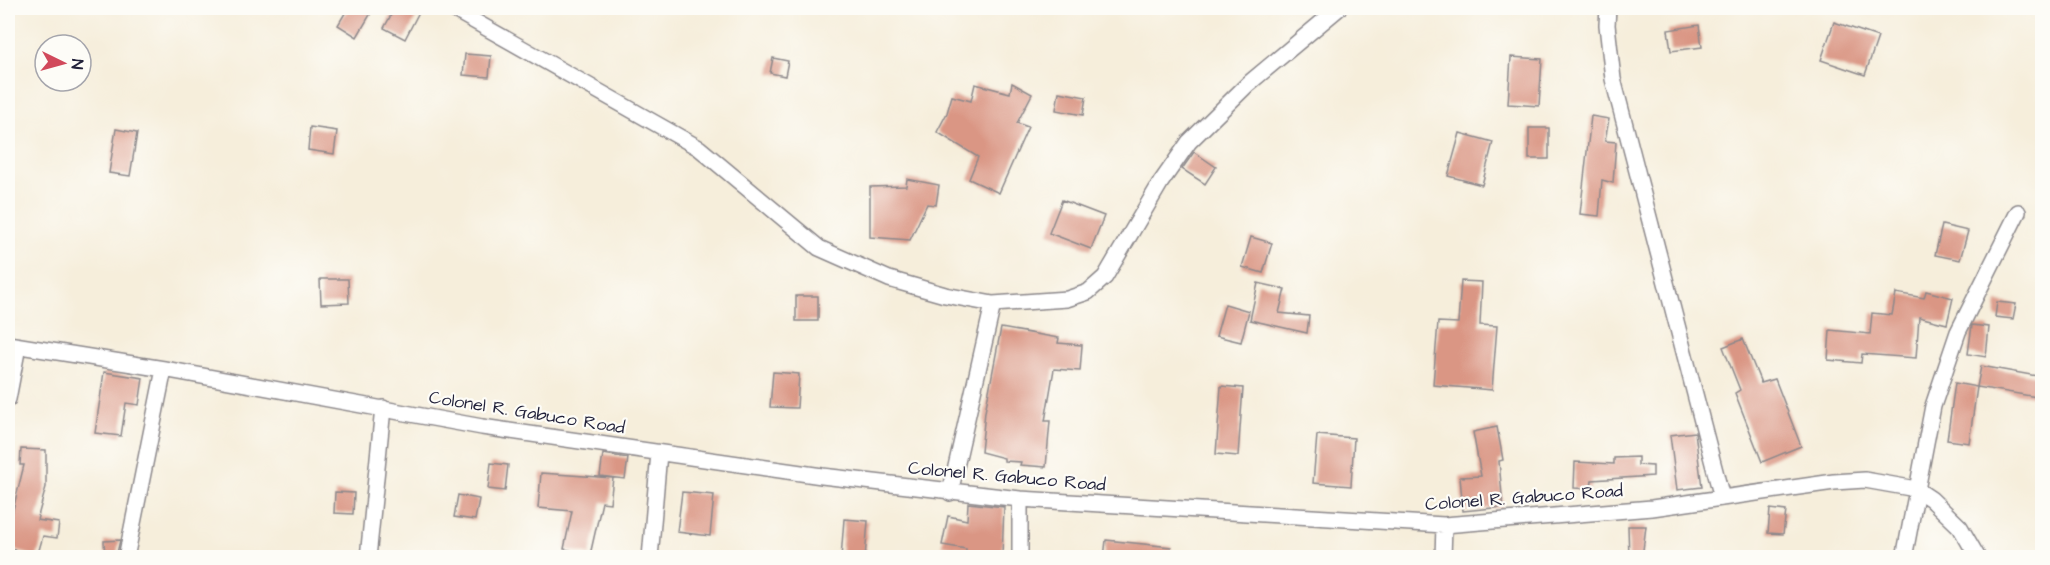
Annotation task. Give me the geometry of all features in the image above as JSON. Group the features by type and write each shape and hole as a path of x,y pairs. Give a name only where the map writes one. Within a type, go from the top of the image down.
{"street":[{"path":"452,8 699,148 819,248 889,279 945,295 993,304 1067,299 1088,292 1105,277 1161,182 1189,142 1248,84 1339,8"},
{"path":"1608,8 1607,25 1613,79 1722,498"},
{"path":"1904,558 1933,406 1958,332 2018,212"},
{"path":"950,493 993,304"},
{"path":"8,399 13,345"},
{"name":"Colonel R. Gabuco Road","path":"13,345 164,369 482,427 950,493 1020,499 1444,525 1620,511 1865,480 1916,489 1931,498 1960,527 1978,558"},
{"path":"126,558 164,369"},
{"path":"368,558 383,408"},
{"path":"650,558 659,453"},
{"path":"1020,499 1020,558"},
{"path":"1443,558 1444,525"}],"building":[{"path":"348,8 362,8 371,13 357,37 338,25"},
{"path":"395,8 421,8 405,39 384,28"},
{"path":"1834,22 1878,37 1865,75 1821,60"},
{"path":"1699,25 1702,47 1671,51 1668,30"},
{"path":"465,54 491,56 489,77 463,75"},
{"path":"1511,57 1542,59 1539,106 1508,104"},
{"path":"773,58 788,61 785,76 770,73"},
{"path":"1012,83 1032,94 1017,123 1028,127 999,193 969,179 978,157 937,132 947,113 952,96 971,101 975,84 1010,93"},
{"path":"1059,92 1086,97 1083,115 1056,110"},
{"path":"1591,116 1609,119 1605,141 1616,142 1613,183 1602,180 1599,216 1580,214"},
{"path":"310,127 337,131 334,154 308,150"},
{"path":"1529,128 1549,128 1549,159 1529,159"},
{"path":"116,129 137,133 130,176 109,173"},
{"path":"1460,133 1493,142 1482,185 1448,176"},
{"path":"1194,152 1216,167 1205,184 1182,169"},
{"path":"907,179 939,185 936,205 927,204 910,240 870,237 870,187 906,186"},
{"path":"1062,200 1104,216 1091,249 1049,233"},
{"path":"1942,225 1968,231 1960,260 1935,255"},
{"path":"1251,237 1272,243 1263,273 1242,267"},
{"path":"320,279 348,279 349,303 321,304"},
{"path":"1461,281 1482,282 1480,325 1497,326 1492,390 1433,385 1438,322 1458,323"},
{"path":"1258,283 1285,289 1279,313 1309,316 1307,333 1250,320"},
{"path":"1926,291 1953,298 1947,324 1919,317 1916,358 1862,354 1861,363 1828,360 1830,330 1870,334 1872,313 1892,315 1896,293 1924,298"},
{"path":"796,296 818,296 818,321 796,321"},
{"path":"1997,302 2016,304 2013,319 1995,317"},
{"path":"1225,304 1249,311 1241,342 1216,336"},
{"path":"1972,325 1989,327 1986,357 1968,354"},
{"path":"1001,328 1059,338 1058,343 1082,345 1080,371 1054,369 1045,421 1050,421 1046,467 1020,465 1021,462 1004,461 1004,458 981,452 985,412"},
{"path":"1743,339 1761,383 1775,379 1801,446 1762,462 1735,393 1740,390 1723,347"},
{"path":"1981,366 2043,377 2043,398 1977,387"},
{"path":"104,372 143,378 139,405 126,403 121,436 95,433"},
{"path":"773,372 799,374 797,408 770,407"},
{"path":"1955,383 1977,387 1969,443 1947,440"},
{"path":"1221,386 1243,388 1238,456 1216,454"},
{"path":"1497,427 1503,460 1499,461 1503,507 1463,511 1460,477 1481,476 1473,432"},
{"path":"1695,432 1702,487 1677,490 1670,435"},
{"path":"1317,435 1354,438 1351,486 1313,483"},
{"path":"21,449 46,450 46,487 37,520 59,523 57,538 43,536 37,557 8,548 8,530 24,465 20,465"},
{"path":"603,454 628,458 625,479 600,476"},
{"path":"1638,457 1638,465 1653,466 1653,476 1592,480 1591,489 1574,488 1575,462 1614,464 1614,458"},
{"path":"491,463 508,465 505,491 488,489"},
{"path":"541,473 613,478 610,503 602,502 590,555 564,549 572,511 538,508"},
{"path":"335,492 354,493 353,514 334,513"},
{"path":"682,492 714,495 710,536 677,532"},
{"path":"458,495 479,499 475,520 454,517"},
{"path":"968,503 1004,507 1002,556 966,555 966,549 942,545 948,516 967,520"},
{"path":"1770,509 1786,511 1783,534 1768,533"},
{"path":"844,519 868,521 865,558 841,558"},
{"path":"1628,526 1646,526 1642,558 1629,558"},
{"path":"120,540 116,557 105,558 104,541"},
{"path":"1106,540 1171,547 1170,558 1104,558"}]}
